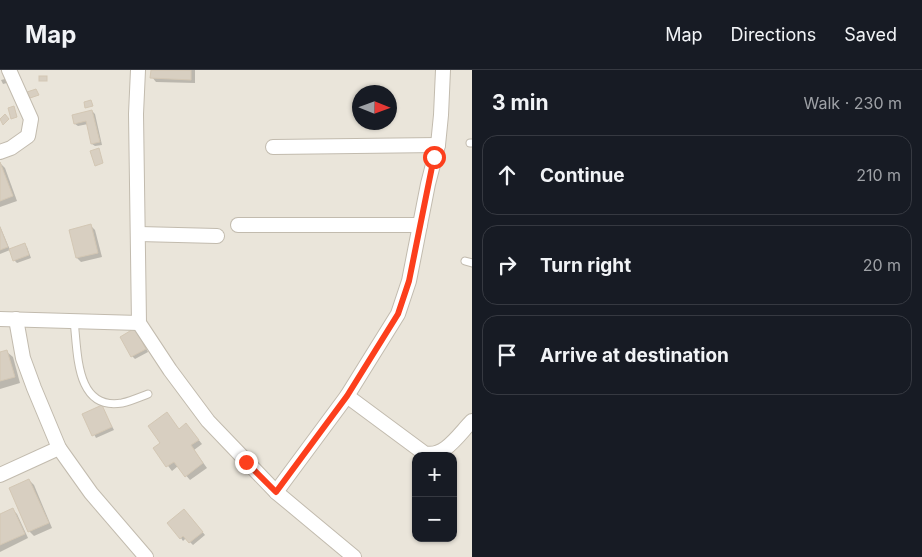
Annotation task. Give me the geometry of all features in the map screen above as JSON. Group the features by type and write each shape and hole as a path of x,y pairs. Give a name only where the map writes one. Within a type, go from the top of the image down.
{"street":[{"path":"0,152 11,148 28,136 31,119 9,70"},
{"path":"138,70 136,114 139,323 170,370 208,420 276,492 354,557"},
{"path":"276,492 347,396 398,314 409,281 438,145 443,70"},
{"path":"274,147 438,145"},
{"path":"238,226 420,225"},
{"path":"139,234 217,236"},
{"path":"0,319 139,323"},
{"path":"16,319 23,358 59,448 91,493 122,527 138,555"},
{"path":"347,396 424,453 429,454 443,451 472,421"},
{"path":"0,474 59,448"}],"lane":[{"path":"74,321 80,374 87,391 97,401 122,403 148,394"}],"shaded area":[{"path":"0,70 472,70 472,557 0,557"}],"building":[{"path":"151,70 191,70 191,80 150,78"},
{"path":"39,76 47,76 47,81 39,81"},
{"path":"36,89 39,95 30,98 27,92"},
{"path":"91,100 93,106 85,108 84,102"},
{"path":"14,106 17,117 11,119 8,108"},
{"path":"92,110 100,142 91,144 86,121 74,124 72,115"},
{"path":"5,114 9,119 3,125 0,119"},
{"path":"99,148 103,163 95,166 90,151"},
{"path":"0,162 13,196 0,201"},
{"path":"91,224 98,253 76,258 69,230"},
{"path":"0,227 8,247 0,250"},
{"path":"25,243 29,255 13,261 9,249"},
{"path":"135,328 146,349 131,357 120,337"},
{"path":"7,350 15,377 0,381 0,352"},
{"path":"102,405 112,427 92,436 82,414"},
{"path":"167,412 179,429 186,423 199,440 191,445 203,463 185,477 174,462 166,467 153,448 160,443 148,426"},
{"path":"29,479 49,523 28,532 9,488"},
{"path":"13,508 25,534 0,545 0,514"},
{"path":"184,509 203,532 189,543 183,536 180,539 167,523"}],"route":[{"path":"246,462 276,492 347,396 398,314 409,281 434,157"}]}
